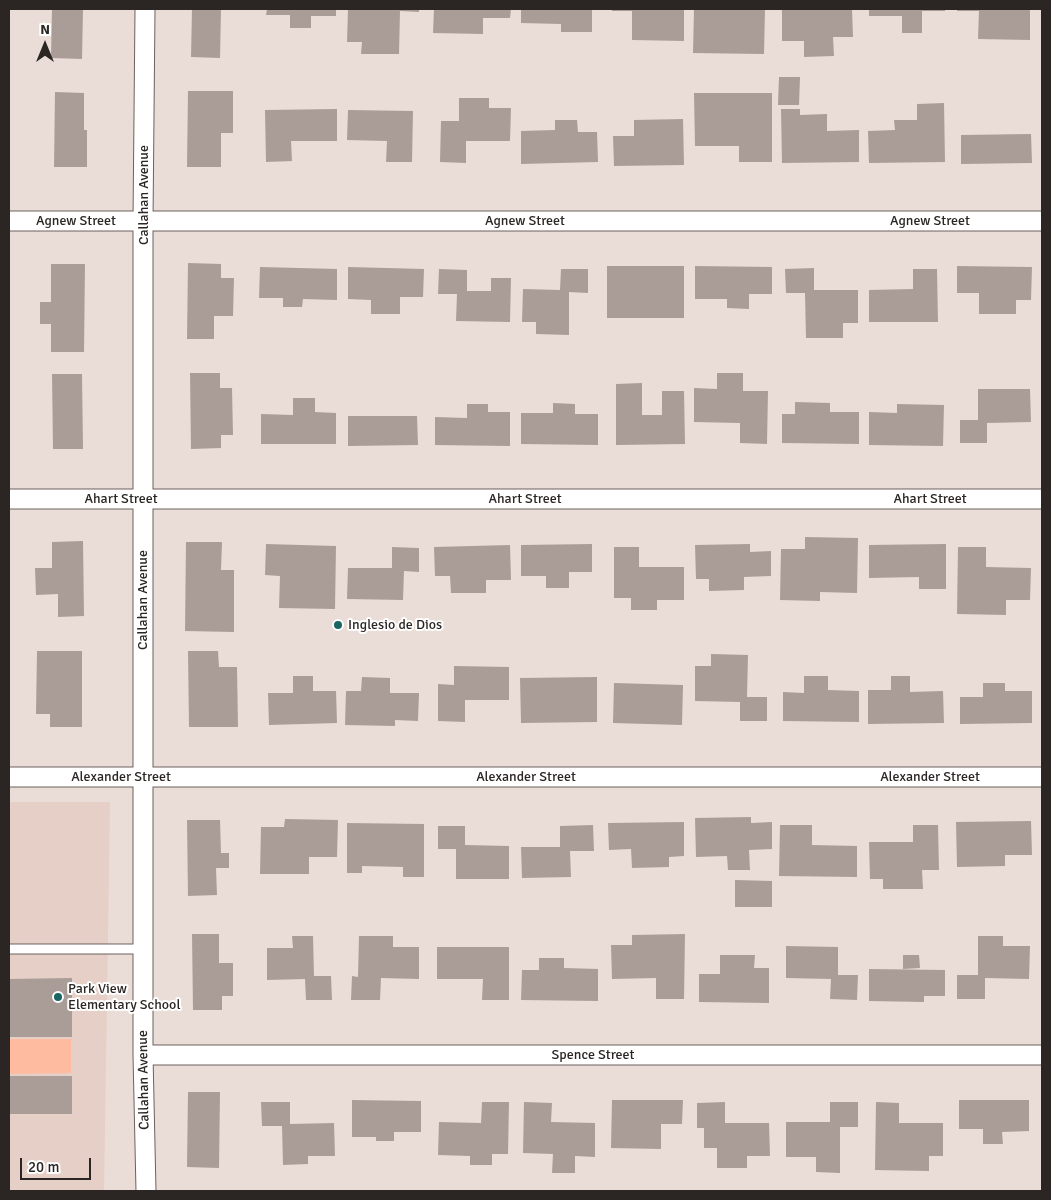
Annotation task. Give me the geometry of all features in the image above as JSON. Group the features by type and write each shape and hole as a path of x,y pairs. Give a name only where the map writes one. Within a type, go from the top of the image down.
{"street":[{"name":"Callahan Avenue","path":"145,9 144,1055 146,1191"},
{"name":"Agnew Street","path":"9,221 1042,221"},
{"name":"Ahart Street","path":"9,499 1042,499"},
{"name":"Alexander Street","path":"9,777 1042,777"},
{"name":"Spence Street","path":"144,1055 1042,1055"}],"lane":[{"path":"9,948 144,949"}],"shaded area":[{"name":"Park View Elementary School","path":"9,802 110,802 104,1191 9,1191"},
{"path":"9,1039 71,1039 71,1073 9,1074"}],"building":[{"path":"52,9 83,9 82,59 51,58"},
{"path":"192,9 221,9 220,58 191,57"},
{"path":"267,9 336,9 336,16 311,16 311,28 290,28 290,15 266,15"},
{"path":"348,9 419,9 419,12 400,11 399,54 361,54 362,42 347,42"},
{"path":"434,9 511,9 510,18 483,18 483,34 433,33"},
{"path":"521,9 592,9 592,32 561,32 561,24 521,23"},
{"path":"612,9 684,9 684,41 632,40 632,11 612,11"},
{"path":"694,9 765,9 764,54 693,53"},
{"path":"782,9 852,9 853,37 833,37 834,56 804,57 804,41 782,41"},
{"path":"869,9 945,9 945,11 922,11 922,33 902,33 902,16 869,16"},
{"path":"957,9 1030,9 1030,40 978,39 979,11 957,11"},
{"path":"779,77 800,77 799,105 778,105"},
{"path":"188,91 233,91 233,133 221,133 221,167 187,167"},
{"path":"55,92 84,93 87,167 54,167"},
{"path":"694,93 772,93 772,162 739,162 739,146 695,146"},
{"path":"459,98 489,98 489,108 511,108 510,141 466,141 466,163 440,162 441,121 459,121"},
{"path":"944,103 945,162 869,163 868,131 895,130 894,120 917,120 917,104"},
{"path":"337,109 337,141 291,141 292,161 266,162 265,110"},
{"path":"781,109 800,109 800,115 827,114 827,131 859,130 859,162 782,163"},
{"path":"348,110 413,111 412,162 386,162 387,141 347,140"},
{"path":"683,119 684,165 614,166 613,136 634,136 634,120"},
{"path":"555,120 577,120 578,132 597,132 598,162 521,164 521,131 555,130"},
{"path":"1031,134 1032,163 961,164 961,135"},
{"path":"188,263 221,264 221,278 234,278 233,316 214,316 214,339 187,339"},
{"path":"51,264 85,264 84,352 51,352 51,324 40,324 40,302 51,302"},
{"path":"607,266 684,266 684,318 607,318"},
{"path":"695,266 772,267 772,294 749,294 749,309 727,308 727,299 695,299"},
{"path":"957,266 1032,267 1031,300 1016,300 1016,314 979,314 979,293 957,293"},
{"path":"260,267 337,269 337,300 303,299 302,307 283,307 283,298 259,298"},
{"path":"348,267 424,269 423,297 400,297 400,314 371,314 371,300 348,299"},
{"path":"814,268 814,290 858,290 858,323 843,323 843,338 806,338 805,293 786,293 785,269"},
{"path":"439,269 467,270 467,291 491,291 491,278 511,278 510,322 456,321 457,294 438,294"},
{"path":"561,269 588,269 588,293 569,292 569,335 536,334 536,322 522,322 523,289 560,290"},
{"path":"913,269 937,269 938,322 869,322 869,290 913,289"},
{"path":"190,373 220,373 220,388 232,388 233,435 221,435 221,448 191,449"},
{"path":"717,373 743,373 743,391 768,391 767,444 740,443 740,423 694,422 694,388 717,389"},
{"path":"52,374 82,374 83,449 53,449"},
{"path":"642,383 642,415 662,415 662,391 684,391 685,444 616,445 616,384"},
{"path":"978,389 1030,389 1031,422 987,423 987,443 960,443 960,420 978,420"},
{"path":"293,398 315,398 315,412 336,413 336,444 261,444 261,414 293,415"},
{"path":"795,402 830,403 830,412 859,412 859,444 782,443 782,414 795,414"},
{"path":"553,403 575,404 575,414 598,414 598,445 521,444 521,413 553,413"},
{"path":"467,404 488,404 488,412 510,412 510,446 435,445 435,417 467,418"},
{"path":"897,404 944,405 943,446 869,445 869,412 897,413"},
{"path":"348,416 417,416 418,445 348,446"},
{"path":"805,537 858,538 857,593 820,592 820,601 780,600 781,549 805,549"},
{"path":"83,541 84,616 58,617 58,594 36,595 35,568 52,568 52,542"},
{"path":"186,542 222,542 221,570 234,570 234,632 185,631"},
{"path":"266,544 336,546 335,609 279,608 280,576 265,575"},
{"path":"592,544 592,572 569,572 569,588 546,588 546,576 521,576 521,545"},
{"path":"750,544 750,552 771,551 771,576 744,577 744,590 709,591 709,579 696,579 695,545"},
{"path":"946,544 946,589 919,589 919,577 869,578 869,545"},
{"path":"510,545 511,580 486,580 486,593 451,593 450,576 435,576 434,547"},
{"path":"392,547 419,548 419,572 404,571 403,600 347,599 348,568 392,568"},
{"path":"614,547 639,547 639,567 684,567 684,600 657,600 657,610 631,610 631,598 614,598"},
{"path":"958,547 986,547 986,567 1031,568 1030,600 1006,600 1006,615 957,614"},
{"path":"37,651 82,651 82,727 50,727 50,714 36,714"},
{"path":"188,651 218,651 219,667 237,667 238,727 189,727"},
{"path":"711,654 748,655 747,697 767,697 767,721 740,721 740,702 695,701 695,666 711,666"},
{"path":"454,666 509,667 509,700 465,700 465,722 438,721 438,684 454,685"},
{"path":"293,676 313,676 313,691 336,691 337,723 269,725 268,693 293,693"},
{"path":"804,676 828,676 828,690 859,691 859,722 783,721 783,692 804,693"},
{"path":"891,676 910,676 910,692 943,691 944,723 868,724 868,690 891,690"},
{"path":"362,677 390,678 390,693 419,693 418,721 395,720 395,726 345,725 346,691 361,691"},
{"path":"597,677 597,722 521,723 520,678"},
{"path":"614,683 683,685 682,725 613,723"},
{"path":"983,683 1005,683 1005,691 1032,691 1032,723 960,724 960,697 983,697"},
{"path":"751,817 751,823 772,822 772,849 749,850 750,870 728,870 727,856 696,857 695,818"},
{"path":"285,819 338,820 337,857 309,857 309,874 260,874 261,827 284,827"},
{"path":"187,820 220,820 221,853 229,853 229,868 216,868 217,895 188,896"},
{"path":"1031,821 1032,855 1005,855 1005,866 957,867 956,822"},
{"path":"684,822 684,856 669,857 669,867 632,868 631,849 609,850 608,823"},
{"path":"347,823 424,824 424,877 403,877 403,867 362,866 362,873 347,873"},
{"path":"593,825 594,851 570,851 571,877 522,878 521,847 560,847 560,826"},
{"path":"780,825 812,825 812,845 857,846 857,877 779,876"},
{"path":"913,825 938,825 939,870 922,870 923,889 883,889 883,879 870,879 869,842 913,842"},
{"path":"438,826 465,826 465,845 509,846 509,879 456,879 456,849 438,849"},
{"path":"735,880 772,881 772,907 735,907"},
{"path":"192,934 219,934 219,963 233,963 233,996 222,996 222,1010 193,1010"},
{"path":"685,934 684,999 656,999 656,978 612,979 611,945 632,945 632,935"},
{"path":"292,936 313,936 314,976 331,976 332,1000 306,1000 305,979 267,980 267,948 293,948"},
{"path":"359,936 393,936 393,947 419,947 419,979 381,978 380,1000 351,1000 352,976 358,977"},
{"path":"978,936 1003,936 1003,946 1030,946 1029,979 985,978 985,999 957,999 957,975 978,975"},
{"path":"786,946 838,947 838,975 858,975 857,1000 830,999 831,979 786,978"},
{"path":"437,947 509,947 509,1000 482,1000 483,979 437,979"},
{"path":"720,955 755,955 754,968 769,968 769,1003 699,1002 699,974 720,974"},
{"path":"903,955 919,955 920,968 903,969"},
{"path":"539,958 564,958 564,968 598,969 598,1001 521,1000 522,970 539,970"},
{"path":"869,969 945,970 945,996 924,996 924,1002 869,1001"},
{"path":"72,978 72,1037 9,1037 9,979"},
{"path":"9,1076 72,1076 72,1114 9,1114"},
{"path":"188,1092 220,1092 219,1168 187,1167"},
{"path":"352,1100 421,1101 421,1132 394,1132 394,1141 376,1141 376,1137 352,1137"},
{"path":"612,1100 683,1100 682,1124 661,1124 661,1149 611,1148"},
{"path":"959,1100 1029,1100 1029,1131 1002,1132 1003,1144 983,1144 983,1129 959,1129"},
{"path":"261,1102 290,1102 290,1124 334,1123 335,1156 308,1156 308,1164 283,1165 282,1126 262,1126"},
{"path":"482,1102 509,1102 508,1154 492,1154 492,1165 470,1165 470,1156 438,1155 439,1122 481,1123"},
{"path":"524,1102 552,1103 551,1122 595,1123 595,1157 575,1156 575,1173 552,1173 553,1154 523,1153"},
{"path":"725,1102 725,1123 769,1123 770,1156 747,1156 747,1168 717,1168 717,1148 704,1148 704,1128 697,1128 697,1103"},
{"path":"830,1102 858,1102 858,1127 840,1127 840,1173 816,1172 816,1157 786,1157 786,1122 830,1122"},
{"path":"876,1102 899,1103 899,1123 943,1123 943,1156 929,1156 929,1171 875,1170"}],"place":[{"name":"Inglesio de Dios","path":"338,625"},
{"name":"Park View Elementary School","path":"58,997"}]}
